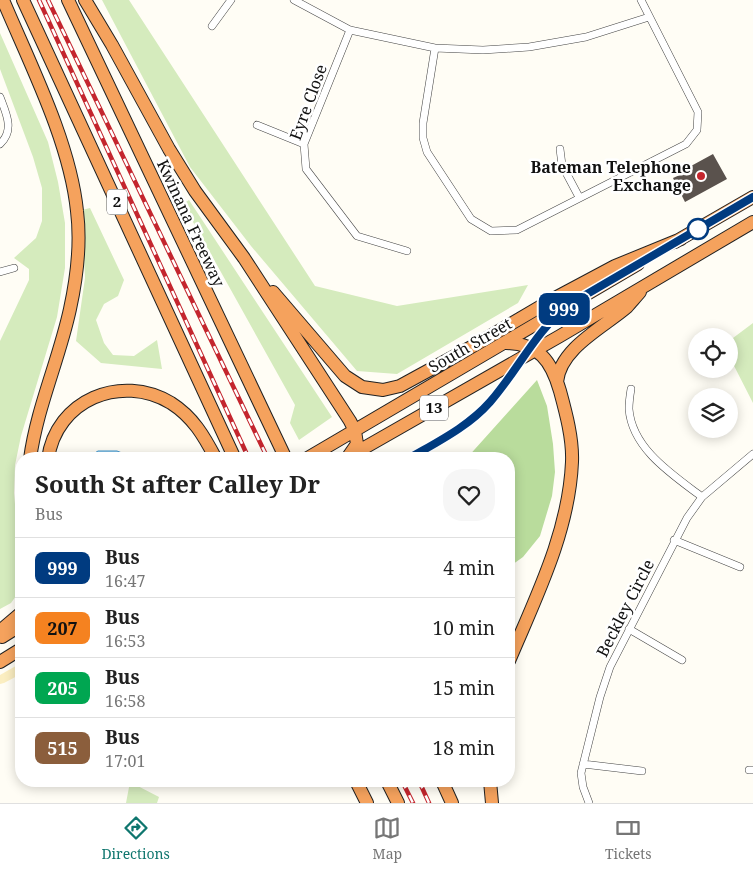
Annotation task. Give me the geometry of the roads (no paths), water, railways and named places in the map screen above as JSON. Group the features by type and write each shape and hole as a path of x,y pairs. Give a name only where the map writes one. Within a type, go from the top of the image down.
{"highway":[{"path":"3,0 61,140 73,185 78,217 78,258 70,307 41,403 31,452"},
{"name":"2","path":"23,0 232,452"},
{"name":"Kwinana Freeway","path":"68,0 283,452"},
{"path":"84,0 112,45 169,149 244,258 355,431 357,444 351,452"},
{"name":"South Street","path":"318,452 753,197"},
{"path":"734,208 732,215 735,221 749,224"},
{"name":"13","path":"356,452 749,224"},
{"path":"244,258 345,376 362,387 383,390 400,386 475,346 555,298 615,266 681,239"},
{"path":"557,382 558,371 571,354 588,336 626,307 650,281"},
{"path":"506,343 519,343 535,350 549,363 557,382 569,432 572,461 566,509 548,569 515,647"},
{"path":"50,452 57,432 74,409 95,397 127,391 149,394 181,410 201,430 212,452"},
{"path":"0,631 15,618"},
{"path":"0,638 15,629"},
{"path":"0,662 15,653"},
{"path":"359,787 367,803"},
{"path":"390,787 398,803"},
{"path":"445,787 452,803"},
{"path":"491,787 492,803"}],"street":[{"path":"212,26 231,0"},
{"path":"294,0 350,30 435,48 482,50 529,47 586,36 649,17"},
{"path":"435,48 423,124 423,138 427,152 470,219 490,231 517,230 686,144 697,130 698,112 641,0"},
{"name":"Eyre Close","path":"350,30 304,144 306,168 357,236 407,251"},
{"path":"0,97 8,119 9,128 5,139 0,144"},
{"path":"257,125 304,144"},
{"path":"560,148 562,165 578,198"},
{"path":"0,272 14,268"},
{"path":"631,389 629,409 640,441 665,469 702,497"},
{"name":"Beckley Circle","path":"589,803 583,787 581,773 600,697 610,667 687,518 702,497 753,454"},
{"path":"674,540 740,567"},
{"path":"629,630 682,660"},
{"path":"583,764 642,771"}],"water":[{"path":"117,451 120,452 96,452"}],"railway":[{"path":"39,0 246,452"},
{"path":"48,0 265,452"},
{"path":"405,787 413,803"},
{"path":"422,787 429,803"}],"place":[{"name":"Bateman Telephone Exchange","path":"701,176"}]}
